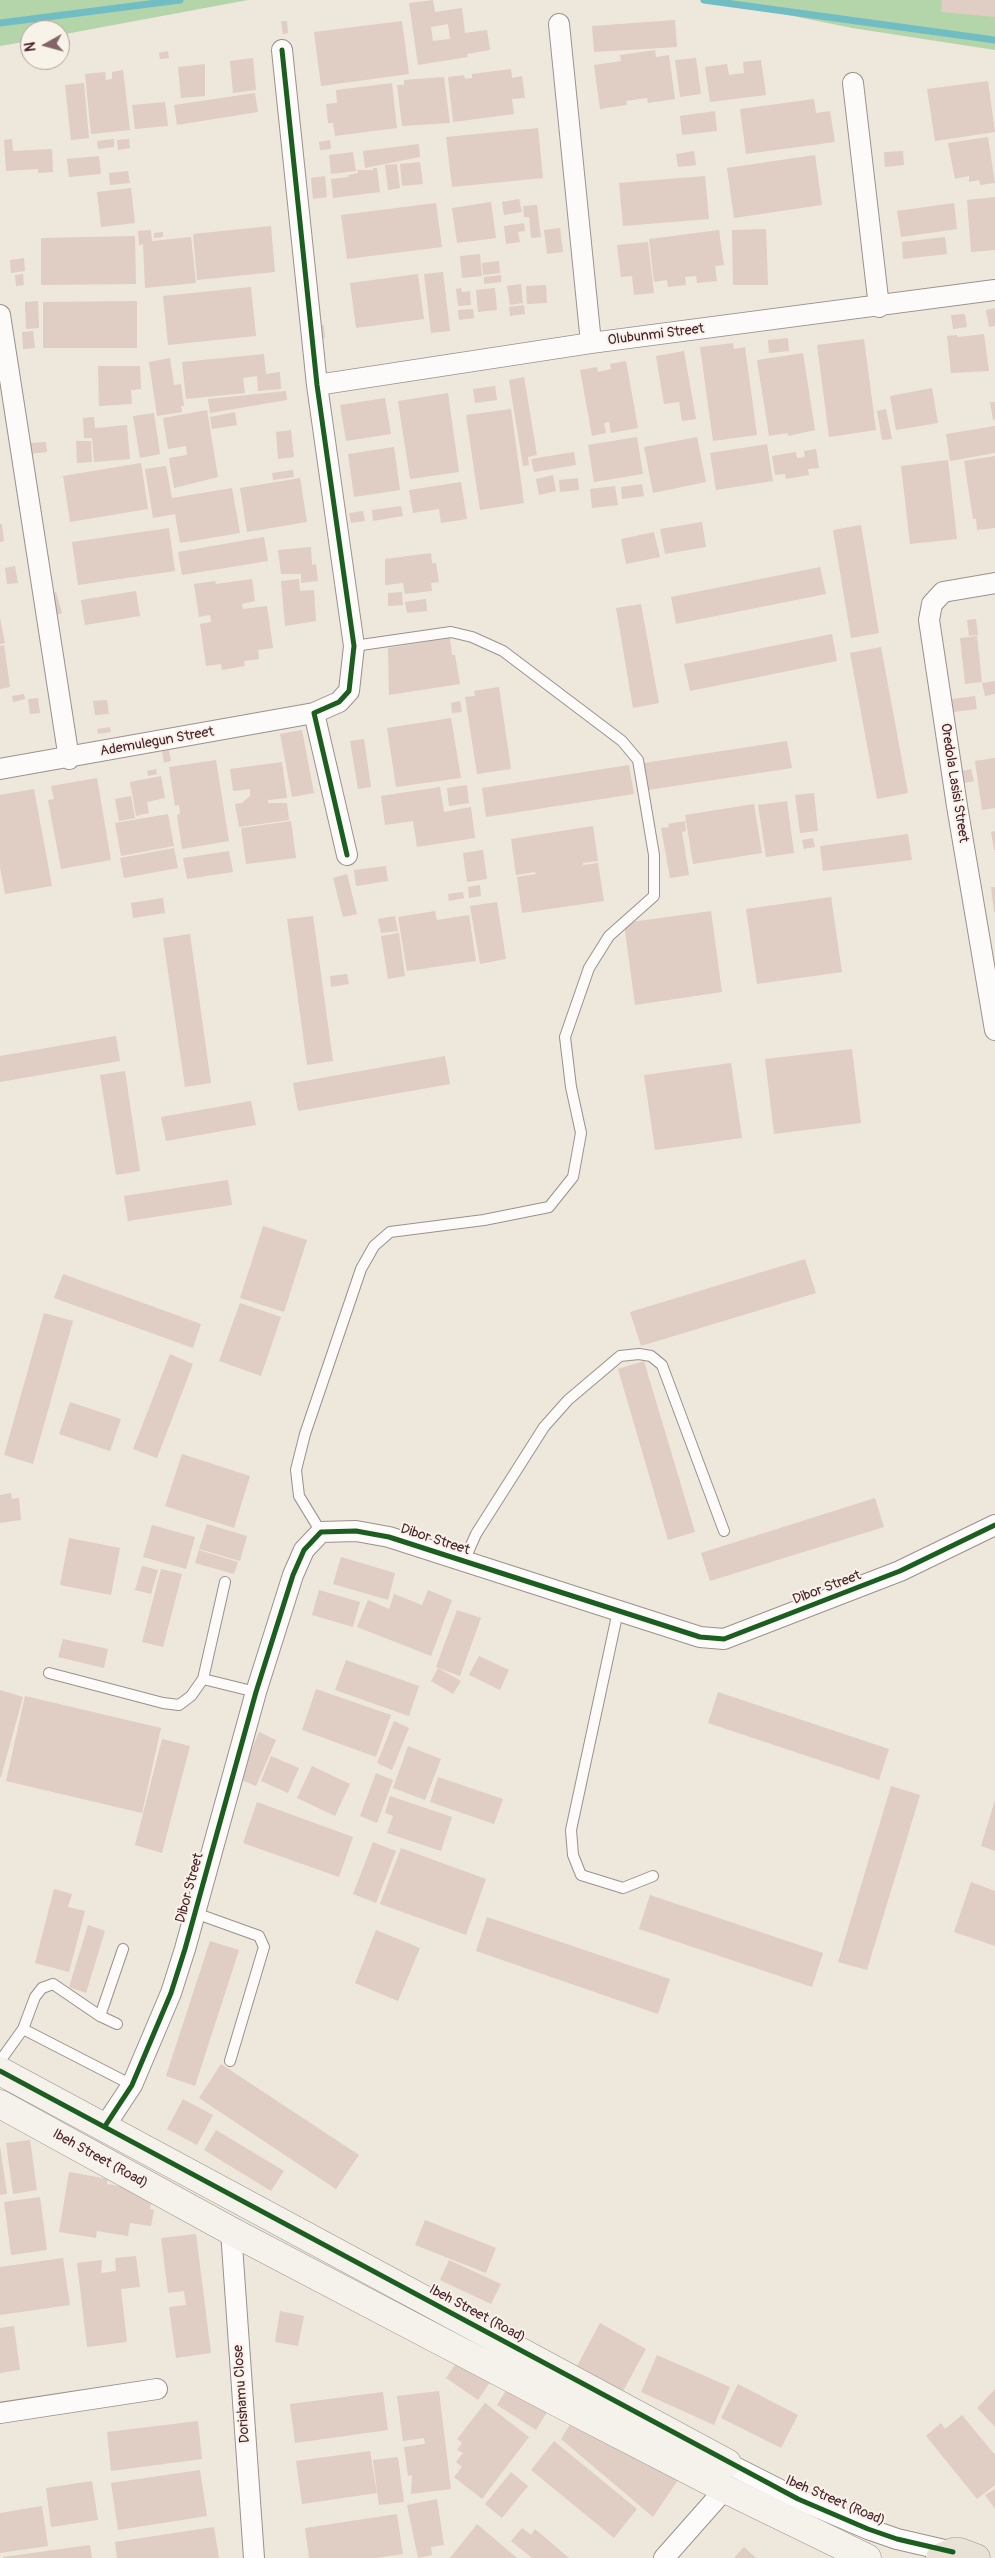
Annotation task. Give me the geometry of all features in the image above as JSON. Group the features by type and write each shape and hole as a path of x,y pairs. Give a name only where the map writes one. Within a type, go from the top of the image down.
{"main road":[{"path":"959,2555 995,2549"}],"street":[{"path":"559,24 591,343"},
{"path":"282,50 317,385 354,646"},
{"path":"853,83 879,307"},
{"name":"Olubunmi Street","path":"317,385 591,343 879,307 995,290"},
{"path":"0,315 69,759"},
{"name":"Oredola Lasisi Street","path":"995,583 944,592 932,604 929,620 957,806 995,1030"},
{"name":"Ademulegun Street","path":"0,769 69,759 314,713 338,702 349,691 354,646"},
{"path":"314,713 347,855"},
{"name":"Dibor Street","path":"105,2126 132,2085 171,1993 256,1692 293,1575 304,1550 321,1532 356,1531 388,1537 700,1638 724,1639 900,1572 995,1525"},
{"name":"Ibeh Street (Road)","path":"0,2071 105,2126 726,2476 867,2558"},
{"name":"Ibeh Street (Road)","path":"0,2104 231,2231 726,2476 798,2499 868,2529 897,2539 959,2555"},
{"name":"Dorishamu Close","path":"231,2231 254,2558"},
{"path":"0,2414 157,2389"},
{"path":"664,2558 726,2476"}],"lane":[{"path":"321,1532 299,1496 296,1470 305,1434 361,1269 374,1246 390,1232 484,1220 549,1207 574,1177 581,1133 571,1087 565,1038 589,968 608,936 654,896 654,855 638,760 622,741 503,651 472,637 451,632 354,646"},
{"path":"464,1562 476,1534 544,1427 568,1400 620,1356 639,1354 651,1356 662,1365 724,1531"},
{"path":"49,1673 163,1704 179,1705 191,1696 202,1679 225,1582"},
{"path":"618,1611 571,1830 573,1855 581,1875 623,1888 653,1876"},
{"path":"202,1679 256,1692"},
{"path":"195,1913 259,1936 264,1947 230,2061"},
{"path":"100,2016 123,1949"},
{"path":"0,2061 23,2029 35,1997 42,1988 53,1984 100,2016 117,2024"},
{"path":"23,2029 132,2085"}],"green space":[{"path":"0,0 248,0 70,33 70,20 20,20 20,43 0,46"},
{"path":"714,0 995,0 995,50 852,28"}],"building":[{"path":"433,0 435,12 462,8 465,33 487,30 490,50 467,54 468,57 418,65 409,3","holes":["448,24 450,39 433,41 431,27"]},
{"path":"942,0 995,0 995,17 941,12"},
{"path":"675,20 677,47 594,52 592,26"},
{"path":"281,21 287,21 288,33 283,34"},
{"path":"402,21 409,74 321,86 314,32"},
{"path":"655,50 656,57 669,55 675,99 648,103 647,98 626,101 627,105 600,109 594,65 621,61 620,55"},
{"path":"168,51 169,58 160,59 159,53"},
{"path":"253,58 256,90 233,93 230,61"},
{"path":"696,58 701,94 680,97 675,60"},
{"path":"761,60 766,95 710,102 705,67 727,64 729,75 744,73 743,62"},
{"path":"205,64 205,96 181,98 178,67"},
{"path":"511,69 512,78 522,76 525,98 512,99 514,114 453,122 448,77 464,75 465,79 472,78 472,74"},
{"path":"123,70 130,130 91,134 85,74 105,72 106,80 112,79 112,72"},
{"path":"444,77 450,123 402,126 397,85 404,85 404,80"},
{"path":"988,81 995,132 935,141 927,89"},
{"path":"84,83 89,138 71,140 65,85"},
{"path":"392,83 397,128 335,136 333,123 328,123 326,104 337,103 336,90"},
{"path":"255,93 258,112 177,125 174,105"},
{"path":"814,99 816,113 830,111 835,142 746,154 740,109"},
{"path":"165,102 168,126 135,129 132,105"},
{"path":"715,111 717,131 682,135 680,116"},
{"path":"538,128 543,178 452,187 446,137"},
{"path":"988,137 995,183 980,185 979,180 969,182 969,176 955,179 948,143"},
{"path":"12,139 13,151 52,149 53,172 38,173 38,169 6,171 4,140"},
{"path":"114,139 114,147 98,149 97,141"},
{"path":"129,139 130,148 118,150 117,140"},
{"path":"330,140 331,149 320,150 319,142"},
{"path":"419,144 420,157 365,168 363,151"},
{"path":"694,151 696,165 678,167 676,154"},
{"path":"903,151 904,165 885,167 884,152"},
{"path":"353,152 356,171 331,174 329,155"},
{"path":"815,155 822,205 734,218 727,168"},
{"path":"99,156 101,174 69,177 67,159"},
{"path":"420,162 423,184 402,186 400,164"},
{"path":"397,164 400,188 388,190 385,165"},
{"path":"373,168 377,168 380,192 333,198 331,179 348,177 348,175 358,173 357,170 373,170"},
{"path":"128,171 130,183 110,185 109,173"},
{"path":"325,176 327,197 313,199 311,178"},
{"path":"705,176 709,219 623,226 619,183"},
{"path":"131,188 135,223 101,227 97,192"},
{"path":"995,197 995,250 971,252 967,200"},
{"path":"519,199 522,212 504,215 502,202"},
{"path":"491,202 496,238 457,243 452,208"},
{"path":"436,203 442,247 347,259 341,215"},
{"path":"954,203 957,229 901,237 897,211"},
{"path":"537,205 541,237 531,238 529,217 524,217 523,206"},
{"path":"524,223 525,231 518,232 520,242 506,244 504,226"},
{"path":"271,226 275,272 197,280 193,234"},
{"path":"560,228 563,252 547,254 544,230"},
{"path":"766,229 768,285 733,285 732,230"},
{"path":"151,230 152,241 191,237 196,283 145,288 143,244 139,245 138,231"},
{"path":"719,230 724,265 715,266 717,281 697,283 696,276 685,277 686,285 668,287 667,280 654,282 649,239"},
{"path":"163,232 163,237 154,238 154,233"},
{"path":"135,236 136,284 41,285 41,238"},
{"path":"945,237 947,254 903,259 902,242"},
{"path":"648,242 654,293 634,295 632,276 621,277 617,245"},
{"path":"480,254 482,276 462,278 460,256"},
{"path":"24,258 25,271 11,273 10,260"},
{"path":"499,261 500,273 483,275 482,263"},
{"path":"443,272 450,331 431,333 424,274"},
{"path":"23,274 24,285 16,286 15,275"},
{"path":"418,274 424,319 356,328 350,283"},
{"path":"501,275 501,282 484,284 484,277"},
{"path":"521,284 523,303 510,305 507,286"},
{"path":"546,285 547,303 527,304 526,286"},
{"path":"251,287 256,336 168,345 163,296"},
{"path":"461,288 462,292 470,291 471,305 458,306 456,289"},
{"path":"495,288 497,310 478,312 476,290"},
{"path":"38,301 39,328 26,329 25,302"},
{"path":"137,301 137,348 43,348 43,302"},
{"path":"524,305 525,314 510,316 509,307"},
{"path":"995,308 995,326 989,327 986,310"},
{"path":"473,309 474,318 459,320 458,310"},
{"path":"965,314 967,327 953,329 951,315"},
{"path":"324,325 325,338 319,339 317,326"},
{"path":"33,331 35,348 23,349 22,332"},
{"path":"984,334 989,371 951,373 947,336 957,335 958,337"},
{"path":"788,338 789,351 769,353 768,340"},
{"path":"864,339 876,430 829,437 817,345"},
{"path":"733,343 734,349 745,347 757,435 713,441 700,347"},
{"path":"684,351 696,419 682,421 679,402 664,404 656,356"},
{"path":"803,353 815,430 788,436 788,433 769,436 757,360"},
{"path":"264,354 266,374 280,372 281,389 258,391 257,376 243,378 245,393 186,399 182,362"},
{"path":"170,358 174,385 181,384 184,406 181,406 182,412 157,416 149,362"},
{"path":"626,361 638,428 611,433 609,422 604,423 606,433 592,436 580,370 597,367 598,372 611,369 610,364"},
{"path":"98,366 140,366 141,389 131,390 132,404 99,406"},
{"path":"524,377 537,455 528,457 529,465 523,466 509,380"},
{"path":"495,386 497,400 475,403 473,389"},
{"path":"932,388 938,423 896,430 890,396"},
{"path":"286,391 287,400 210,413 208,399"},
{"path":"448,393 459,472 410,479 398,401"},
{"path":"385,398 391,434 346,441 340,405"},
{"path":"990,402 995,402 995,419 993,420"},
{"path":"511,409 524,503 480,510 466,415"},
{"path":"886,409 892,439 882,440 877,411"},
{"path":"207,410 218,477 174,488 169,458 187,455 186,446 168,449 163,418"},
{"path":"235,412 237,425 212,429 210,417"},
{"path":"154,413 160,454 140,458 133,416"},
{"path":"94,417 95,428 127,425 130,459 94,462 92,438 84,438 83,418"},
{"path":"995,426 995,453 950,461 946,434"},
{"path":"291,430 294,457 278,459 276,432"},
{"path":"637,437 643,474 594,482 588,445"},
{"path":"697,437 706,482 653,493 644,447"},
{"path":"76,441 91,441 92,462 77,463"},
{"path":"46,442 47,452 30,454 30,443"},
{"path":"767,444 773,481 716,490 710,453"},
{"path":"394,447 400,490 354,497 348,454"},
{"path":"816,449 819,468 808,469 809,475 786,479 785,474 775,475 772,456 796,452 797,458 805,457 804,451"},
{"path":"574,452 576,465 534,472 531,459"},
{"path":"995,456 995,528 977,530 976,519 973,519 964,461"},
{"path":"948,460 957,539 910,544 901,466"},
{"path":"141,463 148,509 70,522 63,476"},
{"path":"166,466 172,498 232,488 240,533 180,543 175,514 153,518 145,469"},
{"path":"293,470 294,477 273,480 272,473"},
{"path":"553,475 556,491 539,495 536,479"},
{"path":"300,478 307,522 247,532 240,488"},
{"path":"578,478 579,490 560,492 559,480"},
{"path":"461,482 467,519 441,523 439,509 413,513 409,490"},
{"path":"642,484 644,496 622,499 621,487"},
{"path":"615,486 618,505 592,508 590,489"},
{"path":"401,506 403,516 373,521 372,510"},
{"path":"363,511 365,521 351,523 349,513"},
{"path":"702,522 706,547 665,554 660,529"},
{"path":"0,524 2,524 4,541 0,542"},
{"path":"861,525 879,633 851,638 833,530"},
{"path":"169,528 175,571 78,585 72,542"},
{"path":"654,532 660,557 626,564 621,539"},
{"path":"264,537 268,561 182,575 178,552"},
{"path":"311,547 312,565 316,564 318,581 301,583 301,574 281,574 278,550"},
{"path":"431,553 432,563 436,563 439,582 431,583 432,591 405,594 403,583 385,585 385,559"},
{"path":"15,566 18,583 7,584 5,568"},
{"path":"820,567 826,594 676,624 671,597"},
{"path":"252,579 255,601 242,604 243,609 267,606 273,648 258,650 259,659 244,661 245,666 222,670 221,664 206,666 200,624 211,622 210,615 199,617 194,584 215,581 216,584"},
{"path":"299,579 300,591 314,590 316,621 285,626 281,581"},
{"path":"136,591 140,616 85,625 81,600"},
{"path":"56,592 62,613 53,616 46,595"},
{"path":"402,592 403,605 388,606 388,593"},
{"path":"426,599 427,611 407,613 405,602"},
{"path":"641,604 659,703 633,708 616,608"},
{"path":"0,618 5,643 0,644"},
{"path":"976,619 978,635 969,636 967,620"},
{"path":"832,634 837,661 690,691 684,664"},
{"path":"977,636 982,682 965,684 960,638"},
{"path":"450,638 452,655 455,655 460,684 389,695 388,648"},
{"path":"4,645 10,687 0,689 0,646"},
{"path":"881,647 908,793 877,799 850,653"},
{"path":"995,681 995,694 985,696 982,683"},
{"path":"499,687 511,769 477,774 465,697 475,696 474,691"},
{"path":"24,694 25,699 13,702 12,696"},
{"path":"975,696 977,709 953,712 952,699"},
{"path":"38,698 40,713 30,714 28,699"},
{"path":"107,700 109,714 95,715 93,701"},
{"path":"460,701 462,712 452,713 451,703"},
{"path":"451,718 461,778 396,787 387,728"},
{"path":"110,727 111,732 98,734 97,729"},
{"path":"302,730 314,793 292,797 280,734"},
{"path":"364,739 371,787 358,789 350,741"},
{"path":"787,741 792,768 648,790 644,763"},
{"path":"169,750 171,761 164,763 162,751"},
{"path":"995,758 995,808 982,810 975,761"},
{"path":"216,760 229,841 182,849 177,815 180,814 179,805 175,806 169,767"},
{"path":"282,762 287,798 268,800 268,803 287,803 289,820 239,827 235,804 242,803 250,796 250,789 233,791 230,769"},
{"path":"629,765 634,794 486,817 482,788"},
{"path":"156,769 157,774 148,776 147,771"},
{"path":"971,769 974,781 957,785 954,773"},
{"path":"161,776 165,798 147,802 149,813 136,816 130,782"},
{"path":"97,778 111,860 61,869 48,800 54,799 51,786"},
{"path":"467,785 469,803 449,806 447,788"},
{"path":"440,787 444,812 471,807 475,838 417,847 413,821 385,825 381,796"},
{"path":"34,789 52,886 5,894 0,867 0,795"},
{"path":"814,793 818,831 800,833 795,795"},
{"path":"131,796 135,818 119,821 115,799"},
{"path":"787,801 794,853 766,857 758,805"},
{"path":"754,804 762,853 693,864 685,815"},
{"path":"168,814 174,846 121,856 115,823"},
{"path":"291,821 296,858 246,864 241,828"},
{"path":"685,821 686,831 682,832 689,875 670,878 661,828 669,827 668,824"},
{"path":"593,826 598,861 583,863 583,865 598,863 604,901 522,913 517,877 536,874 535,872 516,875 511,839"},
{"path":"995,831 995,850 994,850 991,832"},
{"path":"908,834 912,860 823,871 820,846"},
{"path":"813,838 815,847 804,849 802,840"},
{"path":"174,848 178,868 124,878 120,858"},
{"path":"483,850 487,879 467,882 463,853"},
{"path":"229,851 233,872 187,879 183,858"},
{"path":"386,866 388,881 356,886 354,870"},
{"path":"347,874 357,914 343,917 333,878"},
{"path":"480,885 481,896 469,898 468,887"},
{"path":"991,887 995,887 995,912 994,912"},
{"path":"463,892 464,898 449,901 448,894"},
{"path":"831,897 842,972 757,984 746,909"},
{"path":"163,898 165,913 133,918 131,903"},
{"path":"497,902 506,959 480,964 470,906"},
{"path":"435,911 437,920 469,915 476,961 407,971 398,917"},
{"path":"711,911 722,992 635,1005 624,923"},
{"path":"313,916 333,1061 307,1065 287,919"},
{"path":"395,916 398,931 381,933 378,919"},
{"path":"399,933 405,976 388,979 381,936"},
{"path":"190,934 211,1083 185,1087 163,938"},
{"path":"347,974 349,984 331,987 330,976"},
{"path":"116,1036 120,1061 0,1082 0,1056"},
{"path":"852,1049 861,1123 774,1134 765,1059"},
{"path":"445,1056 450,1084 298,1111 293,1083"},
{"path":"731,1063 742,1138 655,1150 644,1075"},
{"path":"125,1071 140,1171 116,1175 100,1075"},
{"path":"251,1101 256,1125 166,1141 161,1117"},
{"path":"228,1180 232,1205 128,1221 124,1196"},
{"path":"263,1226 307,1240 284,1312 240,1298"},
{"path":"805,1259 816,1293 641,1346 630,1312"},
{"path":"63,1274 201,1324 193,1348 54,1298"},
{"path":"240,1303 281,1317 261,1376 219,1361"},
{"path":"44,1313 73,1321 33,1464 4,1455"},
{"path":"170,1354 193,1364 157,1458 133,1449"},
{"path":"644,1361 695,1532 668,1540 618,1369"},
{"path":"70,1402 121,1419 110,1451 59,1434"},
{"path":"182,1454 250,1476 234,1528 165,1506"},
{"path":"11,1493 12,1499 19,1498 21,1520 0,1523 0,1495"},
{"path":"875,1498 884,1527 710,1581 701,1553"},
{"path":"207,1524 247,1536 240,1561 199,1549"},
{"path":"152,1525 195,1537 186,1569 143,1557"},
{"path":"69,1538 120,1548 111,1595 60,1585"},
{"path":"199,1550 238,1562 234,1574 195,1563"},
{"path":"341,1557 395,1573 388,1600 333,1584"},
{"path":"142,1566 158,1570 151,1594 135,1590"},
{"path":"161,1569 182,1574 163,1647 142,1642"},
{"path":"319,1590 360,1602 353,1627 312,1615"},
{"path":"428,1590 452,1600 431,1656 357,1627 368,1600 389,1609 394,1594 422,1605"},
{"path":"457,1610 481,1618 460,1676 436,1667"},
{"path":"63,1639 108,1649 104,1668 58,1657"},
{"path":"479,1656 509,1670 500,1690 469,1675"},
{"path":"346,1660 419,1686 409,1716 335,1690"},
{"path":"438,1668 461,1681 453,1694 431,1681"},
{"path":"316,1689 391,1715 376,1757 302,1730"},
{"path":"0,1690 23,1697 1,1777 0,1777"},
{"path":"718,1692 889,1749 879,1780 708,1723"},
{"path":"25,1696 161,1728 142,1813 6,1781"},
{"path":"394,1721 409,1728 392,1770 377,1763"},
{"path":"259,1732 276,1740 256,1786 239,1779"},
{"path":"162,1739 190,1746 162,1853 135,1845"},
{"path":"408,1746 441,1759 425,1800 393,1788"},
{"path":"271,1756 299,1768 288,1793 261,1781"},
{"path":"312,1766 350,1784 335,1816 297,1798"},
{"path":"376,1773 393,1780 377,1823 360,1816"},
{"path":"438,1777 503,1799 494,1824 430,1802"},
{"path":"891,1786 920,1795 867,1970 838,1962"},
{"path":"390,1796 452,1817 441,1851 387,1833 393,1816 385,1813"},
{"path":"995,1800 995,1851 981,1846"},
{"path":"257,1802 353,1837 339,1877 243,1843"},
{"path":"373,1842 396,1851 376,1903 353,1894"},
{"path":"401,1848 486,1879 466,1935 380,1904"},
{"path":"971,1882 995,1891 995,1946 954,1932"},
{"path":"54,1889 72,1894 68,1907 85,1911 69,1972 35,1963"},
{"path":"650,1895 823,1953 812,1987 639,1929"},
{"path":"487,1917 670,1979 658,2014 476,1951"},
{"path":"88,1925 105,1931 86,1993 69,1987"},
{"path":"376,1930 420,1948 398,2001 355,1983"},
{"path":"210,1941 239,1950 195,2086 166,2076"},
{"path":"221,2064 359,2155 336,2189 199,2098"},
{"path":"183,2099 213,2115 197,2145 167,2129"},
{"path":"216,2130 284,2171 271,2191 204,2150"},
{"path":"30,2140 37,2190 13,2194 6,2143"},
{"path":"0,2146 7,2194 0,2195"},
{"path":"69,2172 108,2179 107,2184 153,2192 150,2209 154,2210 151,2226 130,2223 128,2236 97,2231 96,2238 59,2232"},
{"path":"40,2197 47,2250 11,2255 4,2202"},
{"path":"425,2220 496,2248 486,2273 415,2245"},
{"path":"196,2234 211,2353 176,2358 169,2307 186,2305 184,2291 168,2293 161,2238"},
{"path":"136,2256 140,2287 121,2289 127,2342 87,2347 77,2263 102,2260 101,2273 116,2271 115,2258"},
{"path":"63,2258 70,2305 0,2315 0,2267"},
{"path":"449,2260 501,2284 491,2304 440,2280"},
{"path":"280,2311 304,2316 298,2346 275,2342"},
{"path":"600,2323 646,2349 623,2391 577,2366"},
{"path":"14,2326 20,2370 0,2373 0,2328"},
{"path":"657,2355 730,2387 714,2425 641,2392"},
{"path":"461,2356 493,2378 478,2400 446,2378"},
{"path":"510,2384 549,2409 536,2430 497,2405"},
{"path":"738,2384 798,2415 781,2448 721,2418"},
{"path":"995,2389 995,2427 977,2408"},
{"path":"439,2391 451,2489 411,2494 412,2475 408,2476 404,2447 425,2444 424,2438 403,2441 397,2396"},
{"path":"383,2392 388,2430 295,2443 290,2404"},
{"path":"485,2403 529,2437 482,2499 454,2477 462,2467 456,2462 463,2453 457,2450 462,2443 457,2439"},
{"path":"962,2415 995,2455 995,2485 977,2499 926,2436 941,2423 945,2429"},
{"path":"198,2421 202,2459 111,2471 107,2432"},
{"path":"572,2421 680,2477 653,2517 561,2439"},
{"path":"554,2441 637,2509 614,2538 531,2470"},
{"path":"370,2451 377,2493 302,2504 296,2461"},
{"path":"398,2457 404,2502 379,2505 373,2460"},
{"path":"200,2470 207,2516 118,2530 111,2483"},
{"path":"511,2472 528,2486 502,2518 485,2504"},
{"path":"92,2481 98,2520 51,2527 46,2488"},
{"path":"995,2489 995,2509 985,2495"},
{"path":"437,2499 444,2545 431,2547 432,2555 418,2558 407,2505"},
{"path":"42,2506 48,2546 0,2553 0,2513"},
{"path":"397,2514 403,2554 376,2558 309,2558 305,2528"},
{"path":"477,2524 517,2558 450,2558"},
{"path":"214,2527 219,2558 117,2558 115,2542"},
{"path":"522,2528 531,2535 535,2529 569,2558 532,2558 511,2541"},
{"path":"90,2545 92,2558 3,2558 3,2557"},
{"path":"744,2547 756,2558 734,2558"}],"waterway":[{"path":"0,23 180,0"},
{"path":"704,0 995,40"}],"cycle path":[{"path":"282,50 317,385 354,646 349,691 339,702 314,713 347,855"},
{"path":"105,2126 132,2085 171,1993 185,1949 256,1692 293,1575 304,1550 321,1532 356,1531 389,1537 700,1637 724,1639 900,1571 995,1525"},
{"path":"0,2071 798,2499 868,2529 897,2539 953,2552"}]}
